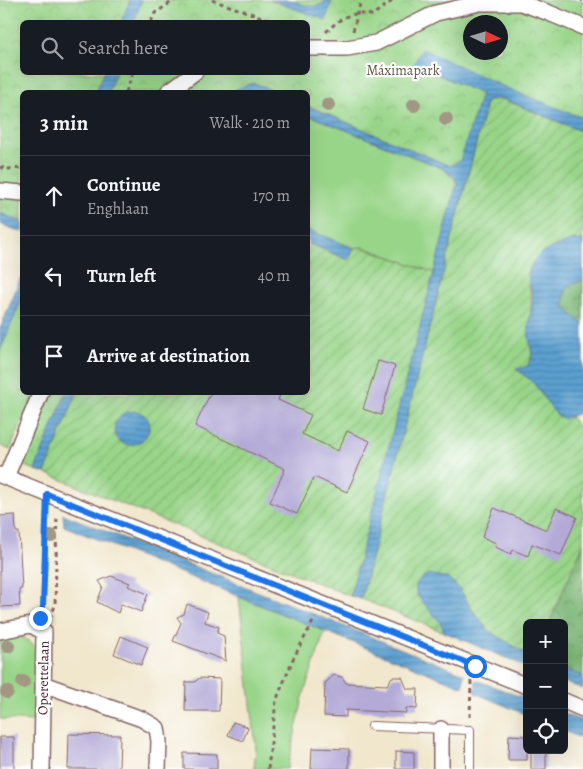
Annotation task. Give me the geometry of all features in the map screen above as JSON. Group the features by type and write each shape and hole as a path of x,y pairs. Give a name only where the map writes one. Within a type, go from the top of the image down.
{"street":[{"path":"310,48 347,48 376,44 436,13 480,2 520,4 549,12 583,27"},
{"path":"171,90 190,75"},
{"path":"0,191 20,193"},
{"path":"40,395 3,476 523,684"},
{"name":"Operettelaan","path":"0,631 31,625 40,630 43,684 42,769"},
{"path":"43,684 142,719 157,728 159,741 158,769"},
{"path":"568,703 583,709"},
{"path":"440,769 442,729"}],"lane":[{"path":"372,726 470,730 470,769"}],"path":[{"path":"152,20 155,13 176,0"},
{"path":"212,0 270,20"},
{"path":"347,48 361,0"},
{"path":"323,34 342,18 358,13 372,16 394,0"},
{"path":"127,90 132,75"},
{"path":"0,167 20,168"},
{"path":"40,630 55,606 52,496"},
{"path":"40,630 52,496"},
{"path":"268,769 276,701 293,659 322,604"},
{"path":"470,730 470,686 475,666"}],"green space":[{"name":"Máximapark","path":"0,0 583,0 583,127 486,90 464,164 450,166 310,107 310,90 271,90 254,83 236,90 20,90 20,231 0,224"},
{"path":"503,99 583,132 583,241 571,241 528,283 531,296 529,334 532,354 526,367 519,371 533,382 559,417 571,417 580,431 583,432 583,544 551,619 523,619 523,652 489,631 471,608 460,589 417,596 437,617 444,632 361,599 487,100"},
{"path":"310,116 444,169 457,183 435,273 363,247 354,248 310,231"},
{"path":"310,244 349,260 354,248 362,247 435,273 350,596 45,473 76,395 310,395"},
{"path":"583,280 583,324 565,308 564,295 569,286"},
{"path":"20,304 20,395 33,395 10,450 0,445 0,351"},
{"path":"33,395 65,395 35,470 18,463"},
{"path":"583,544 583,676 568,670 568,619 551,619"},
{"path":"239,597 325,631 304,693 287,769 254,769 256,748"},
{"path":"22,636 37,648 35,721 0,719 0,642"}],"water":[{"path":"130,0 142,0 135,20 122,20"},
{"path":"270,0 288,0 313,6 324,3 325,0 332,0 326,20"},
{"path":"422,49 509,89 583,118 583,132 503,99 487,100 361,599 350,596 457,183 455,178 444,169 310,116 310,107 450,166 460,161 481,94 414,64"},
{"path":"102,75 115,75 109,90 97,90"},
{"path":"254,83 271,90 236,90"},
{"path":"0,213 20,221 20,231 0,224"},
{"path":"310,231 354,248 349,260 310,244"},
{"path":"571,241 583,241 583,280 569,286 564,295 565,308 583,324 583,411 564,419 551,409 533,383 516,369 528,365 532,353 529,332 532,299 528,277 530,268 542,253"},
{"path":"20,279 20,304 0,351 0,329"},
{"path":"65,395 76,395 45,473 35,470"},
{"path":"135,411 143,414 148,420 150,426 148,432 139,443 132,445 124,444 115,436 115,423 124,413"},
{"path":"63,514 464,674 463,687 64,526"},
{"path":"429,574 448,578 460,589 471,608 489,631 523,652 523,665 444,632 435,616 417,594 416,587 419,580"},
{"path":"568,670 583,676 583,689 568,683"},
{"path":"476,680 523,698 523,713 475,693"},
{"path":"568,715 583,721 583,739 568,733"}],"building":[{"path":"378,361 395,366 381,415 363,409"},
{"path":"210,395 280,395 278,400 311,415 302,434 338,451 347,431 370,441 347,492 314,477 297,514 270,502 285,469 195,426"},
{"path":"494,508 547,530 556,508 577,517 561,555 532,544 528,556 513,550 511,554 495,547 496,543 482,537"},
{"path":"15,515 16,532 19,532 22,589 19,589 20,606 0,607 0,516"},
{"path":"111,576 130,583 128,586 148,594 141,612 121,604 118,613 97,602 103,587 99,581"},
{"path":"187,604 208,612 205,622 219,627 217,633 224,636 226,661 173,641 181,623 177,617 184,614"},
{"path":"121,636 148,647 141,665 114,654"},
{"path":"334,675 342,677 346,683 387,685 392,677 402,677 407,689 418,689 417,709 406,708 406,713 346,710 346,717 324,716 325,683"},
{"path":"199,678 220,679 219,711 185,711 186,682 195,682"},
{"path":"233,722 248,727 243,741 228,735"},
{"path":"69,734 120,735 119,769 68,769"},
{"path":"509,735 523,736 523,754 527,754 527,760 508,760"},
{"path":"0,737 14,737 14,769 0,769"},
{"path":"312,748 349,749 349,769 311,769"},
{"path":"396,751 414,752 414,769 396,769"},
{"path":"184,753 217,754 217,769 184,769"},
{"path":"531,754 546,754 546,769 531,769"}],"route":[{"path":"40,618 43,607 47,494 475,666"}]}
